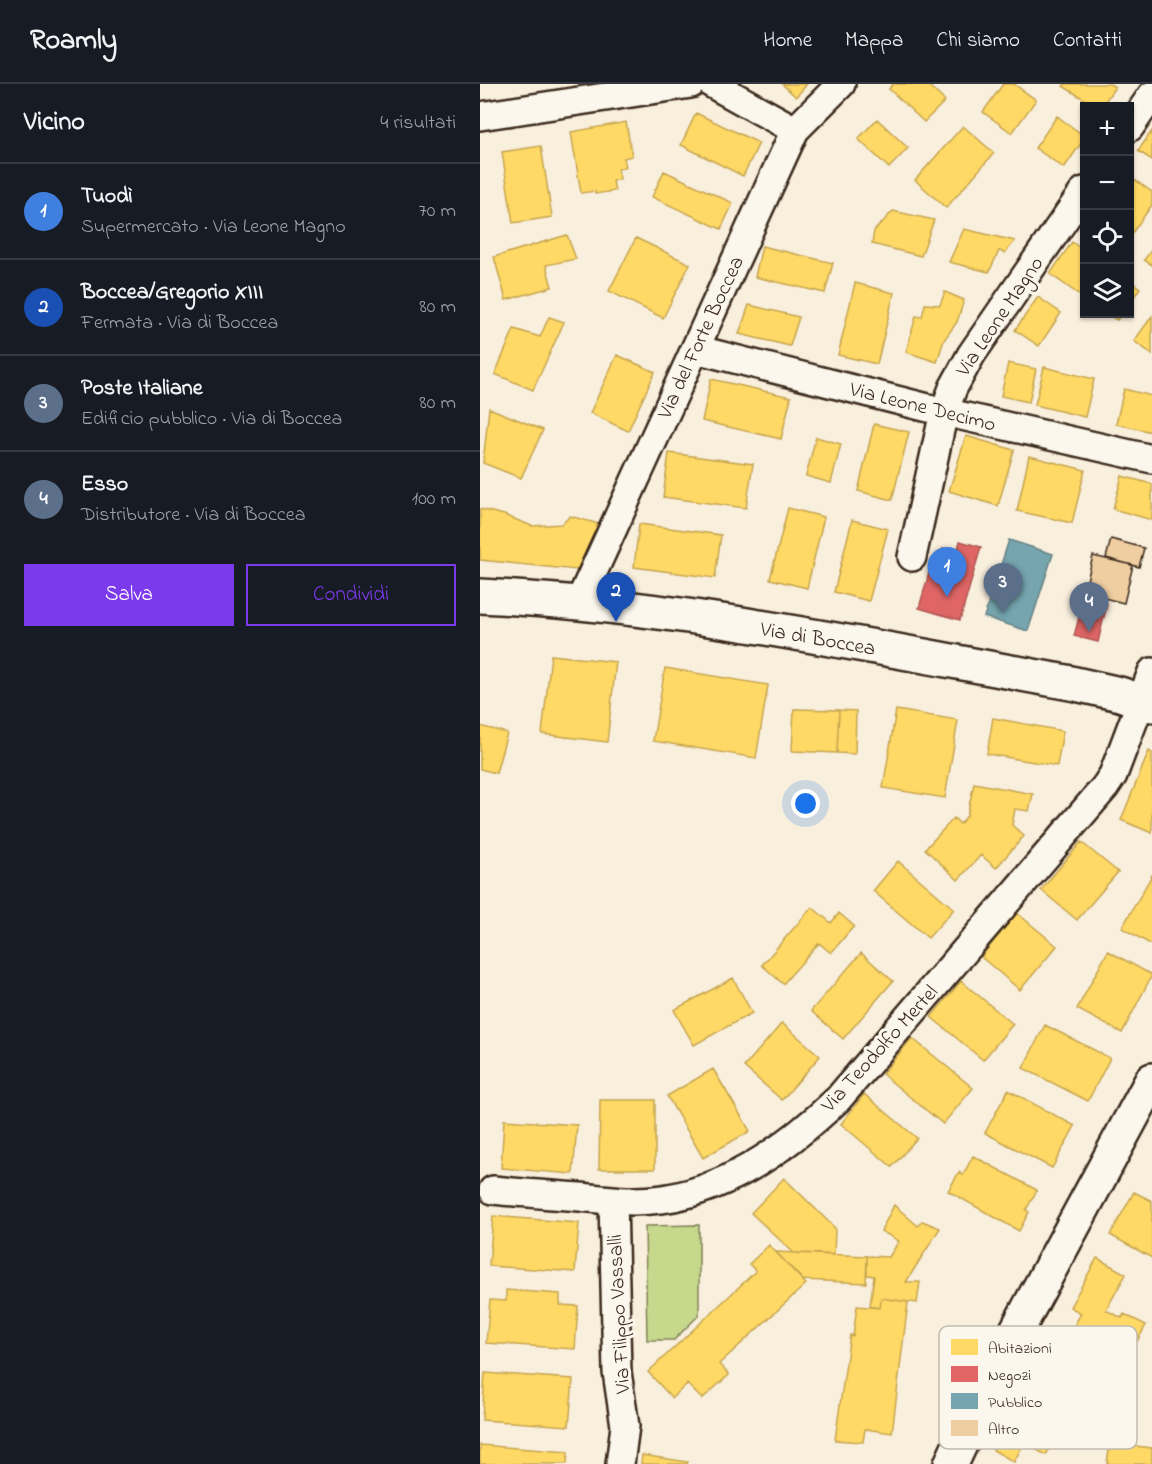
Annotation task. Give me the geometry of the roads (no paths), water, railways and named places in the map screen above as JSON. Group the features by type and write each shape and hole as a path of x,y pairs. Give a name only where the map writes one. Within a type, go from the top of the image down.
{"main road":[{"name":"Via di Boccea","path":"480,596 579,603 671,613 1071,683 1148,693"},
{"path":"1019,1326 1152,1080"},
{"path":"951,1464 958,1449"}],"street":[{"path":"480,116 692,84"},
{"path":"712,84 795,130"},
{"name":"Via del Forte Boccea","path":"579,603 795,130 841,84"},
{"path":"1134,121 1152,95"},
{"name":"Via Leone Magno","path":"912,557 944,412 961,371 1080,196"},
{"name":"Via Leone Decimo","path":"695,348 944,412 1152,459"},
{"name":"Via Teodolfo Mertel","path":"493,1190 613,1200 662,1199 690,1193 719,1182 766,1157 825,1111 1105,787 1113,775 1148,693"},
{"name":"Via Filippo Vassalli","path":"613,1200 617,1372 625,1426 620,1464"}],"place":[{"name":"Tuodì","path":"947,597"},
{"name":"Poste Italiane","path":"1003,613"},
{"name":"Boccea/Gregorio XIII","path":"616,622"},
{"name":"Esso","path":"1089,632"}]}
